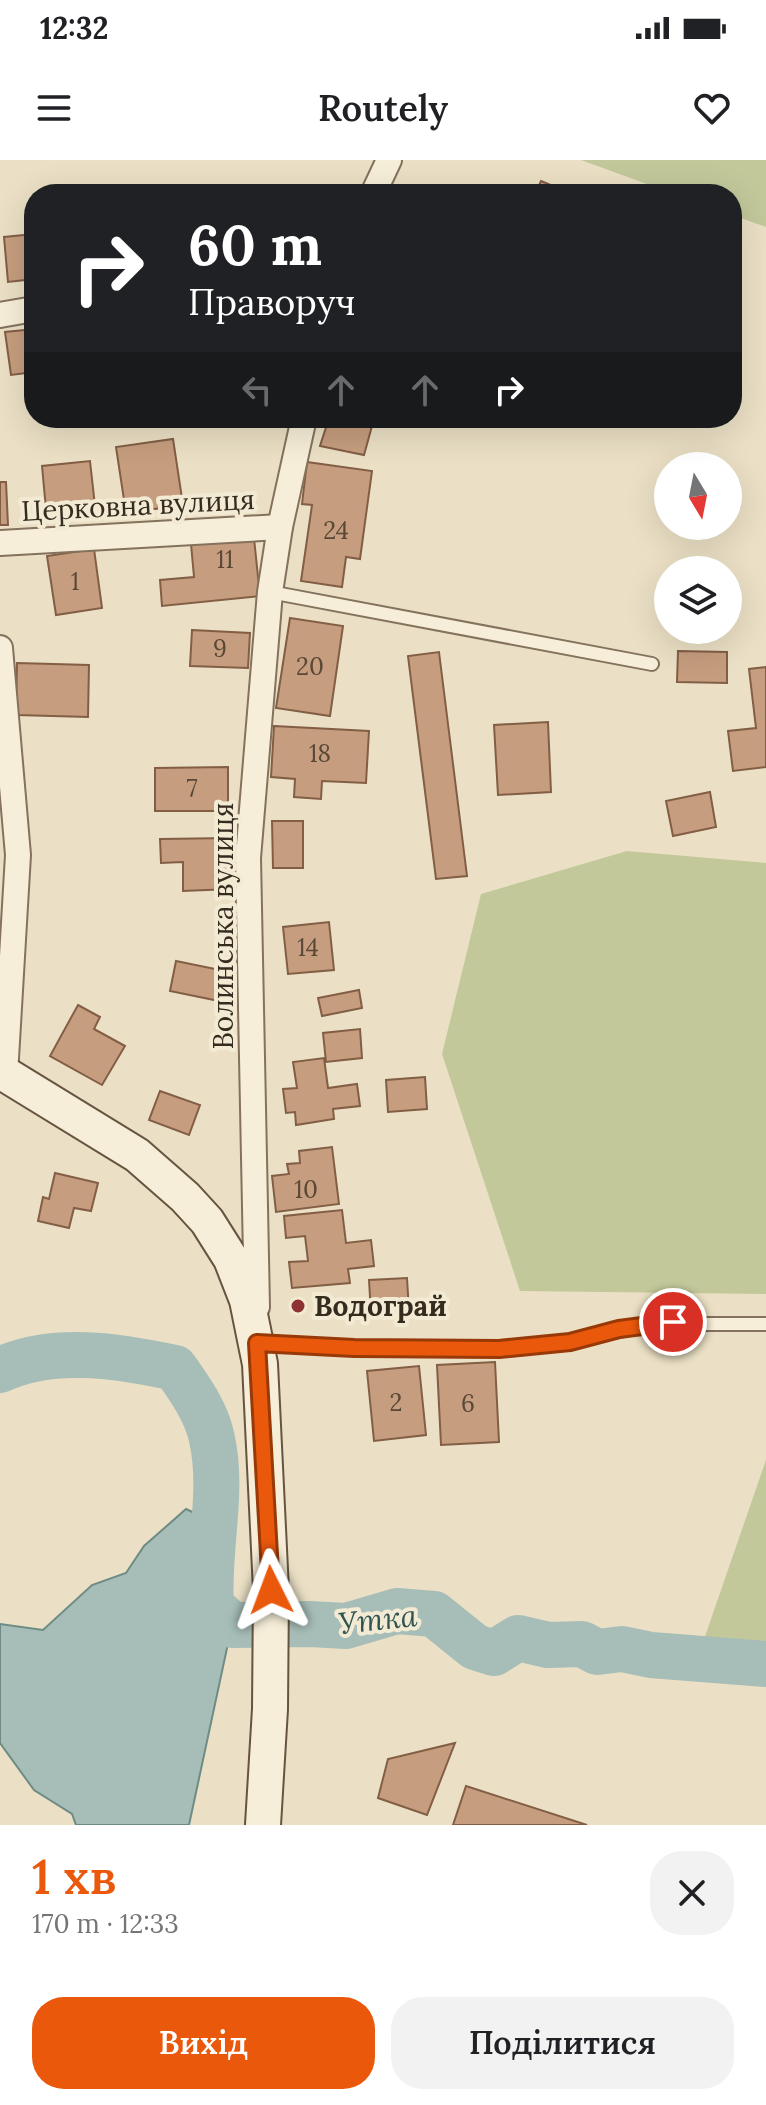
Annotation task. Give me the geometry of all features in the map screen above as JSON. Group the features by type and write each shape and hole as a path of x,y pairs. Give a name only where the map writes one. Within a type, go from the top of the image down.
{"main road":[{"path":"2,1074 137,1155 185,1197 207,1221 231,1259 247,1300 257,1343 271,1590 270,1709 263,1825"}],"street":[{"path":"378,184 389,160"},
{"path":"0,315 24,311"},
{"name":"Волинська вулиця","path":"257,1343 248,858 270,592 280,527 302,428"},
{"name":"Церковна вулиця","path":"0,543 280,527"},
{"path":"0,648 18,855 2,1074"}],"lane":[{"path":"270,592 652,664"},
{"path":"257,1343 354,1348 499,1349 570,1342 650,1324 766,1324"}],"green space":[{"path":"581,160 766,160 766,227 742,219 742,184 647,184"},
{"path":"627,851 766,863 766,1294 520,1291 442,1054 481,894"},
{"path":"766,1460 766,1649 703,1642"}],"water":[{"path":"186,1509 230,1530 232,1625 189,1825 76,1825 72,1814 34,1790 0,1743 0,1624 43,1630 92,1585 126,1573 144,1546"}],"building":[{"path":"24,235 24,280 8,282 4,237"},
{"path":"24,330 24,373 11,375 5,332"},
{"path":"326,428 371,428 364,455 320,446"},
{"path":"173,439 183,505 126,513 116,447"},
{"path":"90,461 96,515 47,520 42,466"},
{"path":"307,462 372,471 360,559 346,557 342,587 301,581 312,505 302,504"},
{"path":"0,482 6,482 8,525 0,525"},
{"path":"254,538 260,596 162,606 160,580 194,577 191,544"},
{"path":"94,549 102,608 56,615 47,556"},
{"path":"290,618 343,626 330,716 276,708"},
{"path":"192,630 250,633 248,668 190,666"},
{"path":"678,651 727,652 727,683 677,682"},
{"path":"439,652 467,876 436,879 408,656"},
{"path":"17,663 89,665 88,717 16,715"},
{"path":"766,667 766,767 733,771 728,731 756,728 749,669"},
{"path":"548,722 551,792 498,795 494,725"},
{"path":"274,726 369,731 366,783 322,781 321,799 294,797 295,779 271,777"},
{"path":"228,767 228,811 155,811 155,768"},
{"path":"710,792 716,827 673,836 666,801"},
{"path":"272,821 303,821 303,868 273,868"},
{"path":"230,838 231,889 183,891 183,862 161,863 160,839"},
{"path":"329,922 334,970 288,974 283,927"},
{"path":"176,961 225,971 219,1001 170,991"},
{"path":"359,990 362,1008 322,1016 318,998"},
{"path":"78,1005 100,1017 94,1029 125,1046 102,1085 50,1056"},
{"path":"360,1029 362,1058 326,1062 323,1033"},
{"path":"324,1058 328,1088 357,1084 360,1106 333,1109 334,1119 296,1125 295,1112 286,1113 283,1089 297,1088 293,1062"},
{"path":"425,1077 427,1109 388,1112 386,1080"},
{"path":"160,1091 200,1105 189,1135 149,1120"},
{"path":"332,1147 339,1204 276,1212 272,1176 289,1174 287,1164 300,1163 299,1151"},
{"path":"55,1173 98,1183 91,1211 74,1208 69,1228 38,1221 43,1197 49,1199"},
{"path":"342,1210 346,1243 371,1240 374,1266 348,1269 350,1283 292,1288 289,1262 308,1261 305,1236 286,1238 284,1216"},
{"path":"407,1278 409,1311 371,1314 369,1280"},
{"path":"495,1362 499,1442 441,1445 437,1365"},
{"path":"419,1366 426,1435 374,1441 367,1371"},
{"path":"455,1743 427,1815 378,1798 388,1759"},
{"path":"466,1786 587,1825 453,1825"}],"waterway":[{"name":"Утка","path":"0,1370 20,1362 64,1355 109,1357 175,1368 210,1429 216,1481 211,1606 232,1625 346,1626 397,1611 434,1614 475,1647 494,1653 518,1638 548,1645 582,1644 597,1652 622,1649 651,1655 766,1664"}],"place":[{"name":"Водограй","path":"298,1306"}],"route":[{"path":"271,1590 257,1343 354,1348 499,1349 570,1342 619,1329 673,1322"}]}
